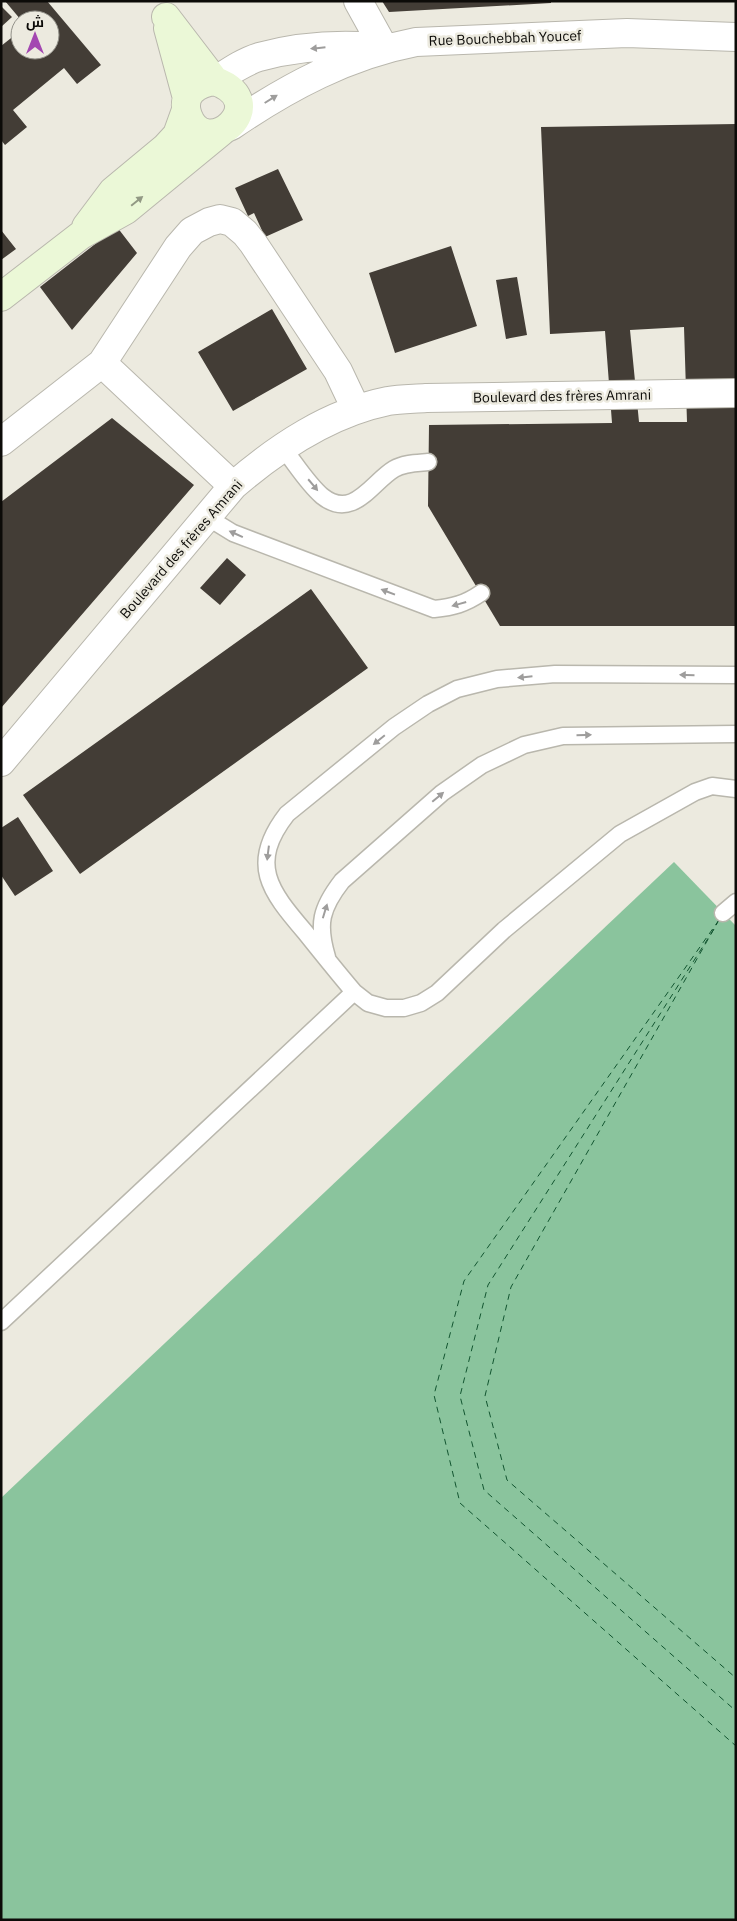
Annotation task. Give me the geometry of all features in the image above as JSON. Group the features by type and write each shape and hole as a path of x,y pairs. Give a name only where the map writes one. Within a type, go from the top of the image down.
{"main road":[{"path":"162,9 215,81"},
{"path":"162,9 190,121 198,130 209,133 226,129 237,116 238,104 234,93 226,85 215,81 203,82 193,89 186,104"},
{"name":"Rue Bouchebbah Youcef","path":"81,235 113,191 166,147 177,135 186,104"},
{"name":"Rue Bouchebbah Youcef","path":"1,297 81,235 126,210 226,129"}],"street":[{"path":"358,1 384,48"},
{"path":"627,33 736,37"},
{"path":"627,33 736,56"},
{"name":"Rue Bouchebbah Youcef","path":"226,129 290,88 319,74 384,48 416,42 627,33"},
{"name":"Rue Bouchebbah Youcef","path":"184,41 202,52 224,58 258,57 324,47 384,48"},
{"name":"Rue Bouchebbah Youcef","path":"215,81 240,65 258,57"},
{"path":"1,442 102,364 147,291 178,246 192,232 209,222 220,219 232,222 253,243 338,371 356,409"},
{"path":"102,364 233,486"},
{"name":"Boulevard des frères Amrani","path":"1,762 233,486 259,464 319,425 356,409 389,401 426,398 736,393"}],"lane":[{"path":"283,448 323,496 332,501 342,503 353,502 364,497 395,468 406,464 428,462"},
{"path":"207,517 233,533 434,609 457,606 469,602 481,593"},
{"path":"736,675 555,674 497,679 457,689 428,704 394,727 287,814 274,831 268,849 267,870 272,889 283,906 354,992 368,1003 386,1008 404,1008 422,1003 436,993 504,930 620,834 695,792 712,786 736,789"},
{"path":"338,973 327,956 322,937 322,916 330,897 342,881 442,793 482,765 524,745 563,736 736,734"},
{"path":"723,913 736,902"},
{"path":"1,1322 354,992"}],"shaded area":[{"path":"674,862 736,926 736,1920 1,1920 1,1498"}],"building":[{"path":"5,1 47,1 55,10 13,10"},
{"path":"382,1 551,1 551,3 389,12"},
{"path":"1,6 10,15 10,19 1,27"},
{"path":"60,16 101,65 77,84 64,68 13,110 27,127 5,145 1,140 1,46 10,39 10,60 60,60"},
{"path":"736,124 736,626 500,626 428,506 429,425 612,423 605,331 550,334 541,127","holes":["684,327 687,422 639,422 630,330"]},
{"path":"278,169 303,220 265,237 254,213 248,216 235,188"},
{"path":"117,227 137,253 72,330 40,287"},
{"path":"1,230 16,249 1,260"},
{"path":"451,246 477,326 395,353 369,273"},
{"path":"517,277 527,335 506,339 496,280"},
{"path":"272,309 307,369 233,411 198,352"},
{"path":"112,418 194,485 1,708 1,502"},
{"path":"227,558 246,575 220,605 200,588"},
{"path":"311,589 368,668 80,874 23,795"},
{"path":"18,817 53,871 15,896 1,875 1,828"}],"ferry route":[{"path":"719,920 464,1281 434,1395 460,1503 736,1746"},
{"path":"719,920 511,1287 485,1396 507,1480 736,1678"},
{"path":"714,929 488,1285 460,1396 484,1490 736,1711"}]}
